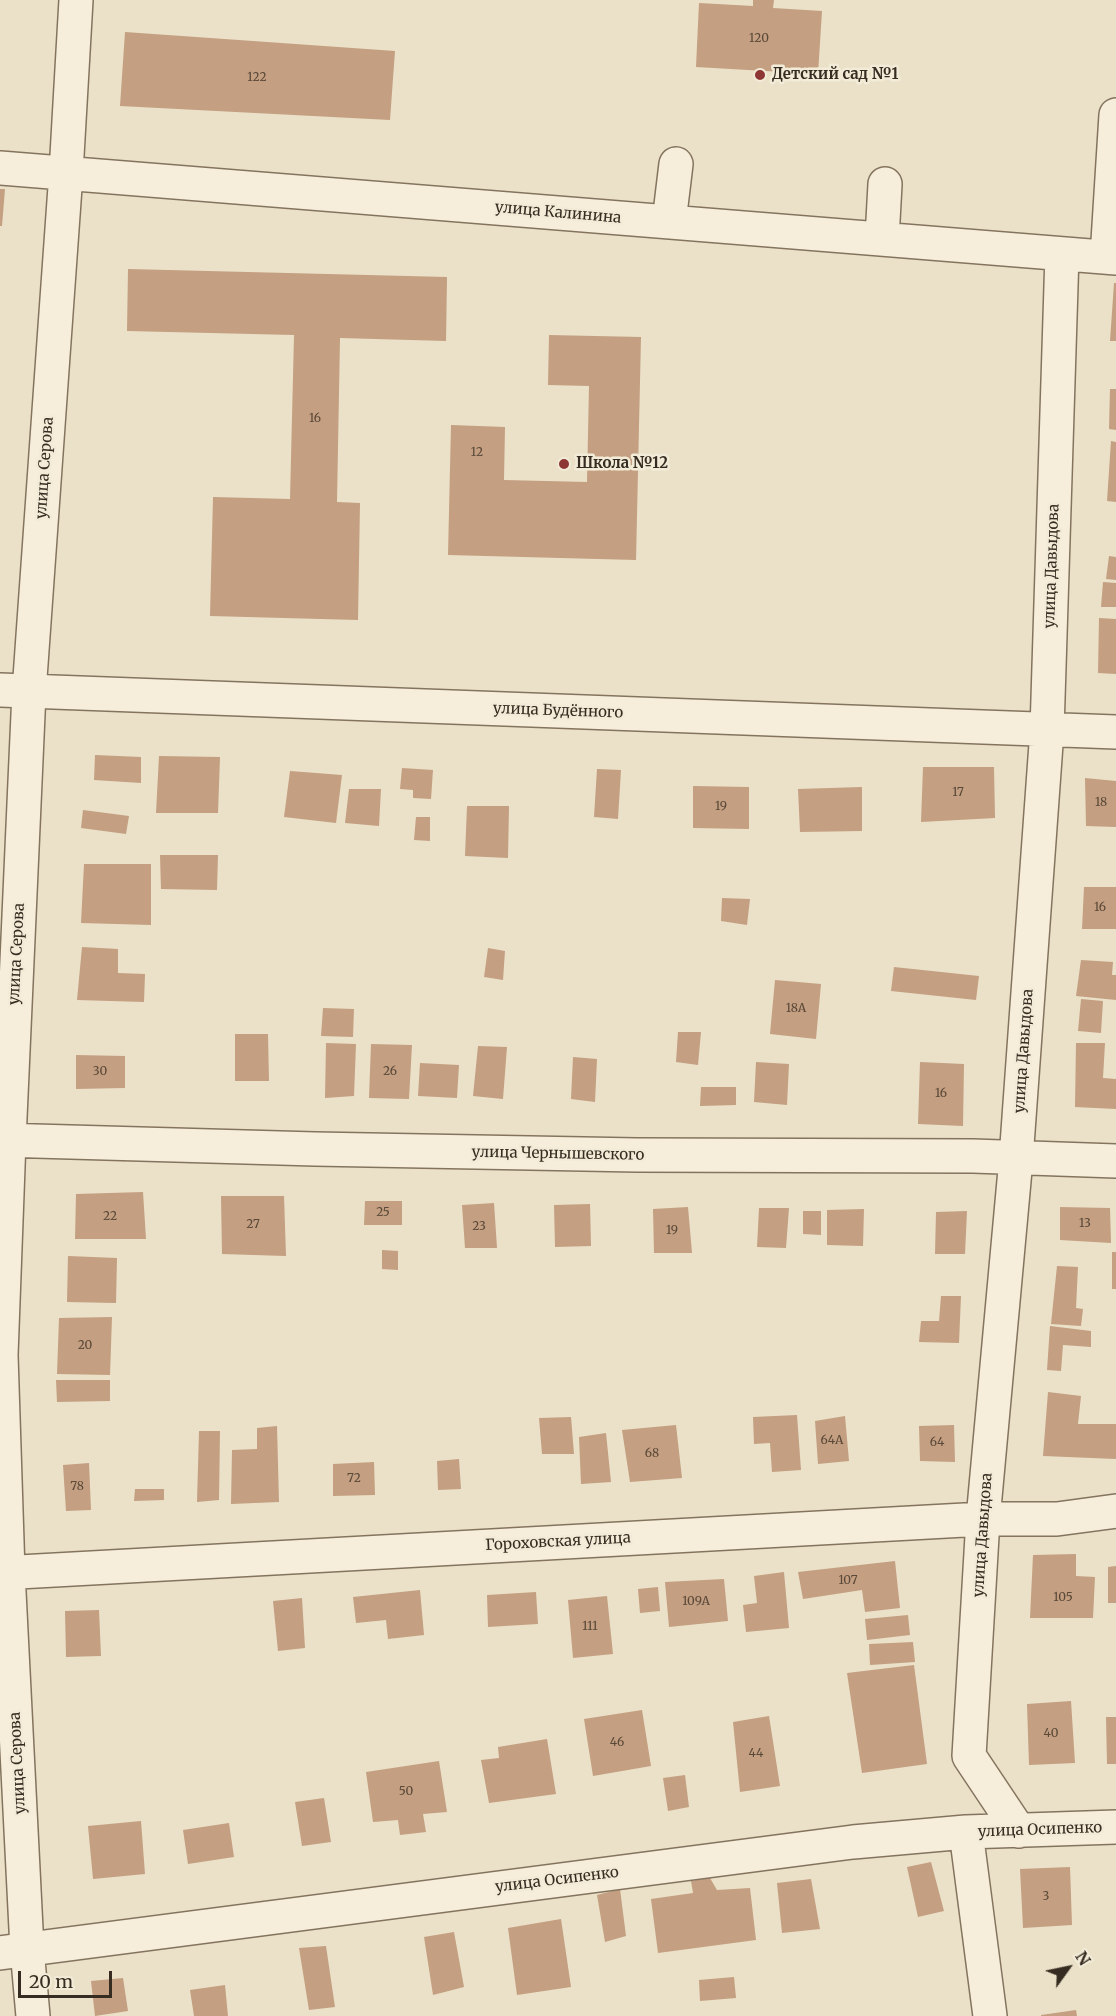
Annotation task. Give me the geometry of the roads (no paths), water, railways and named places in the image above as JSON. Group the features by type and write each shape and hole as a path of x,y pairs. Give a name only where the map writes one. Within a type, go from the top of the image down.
{"street":[{"name":"улица Серова","path":"33,2016 14,1951 1,1355 4,1140 14,691 66,173 76,0"},
{"path":"1111,257 1116,115"},
{"path":"669,222 676,164"},
{"name":"улица Калинина","path":"0,168 1111,257"},
{"path":"882,239 885,184"},
{"name":"улица Давыдова","path":"1019,1831 969,1756 983,1519 1017,1159 1047,730 1062,254"},
{"name":"улица Будённого","path":"14,691 1116,732"},
{"name":"улица Чернышевского","path":"4,1140 625,1155 973,1156 1116,1161"},
{"name":"Гороховская улица","path":"4,1573 983,1519 1057,1519 1116,1511"},
{"name":"улица Осипенко","path":"14,1951 853,1842 966,1832 1116,1827"},
{"path":"966,1832 990,2016"}],"place":[{"name":"Детский сад №1","path":"760,75"},
{"name":"Школа №12","path":"564,464"}]}
